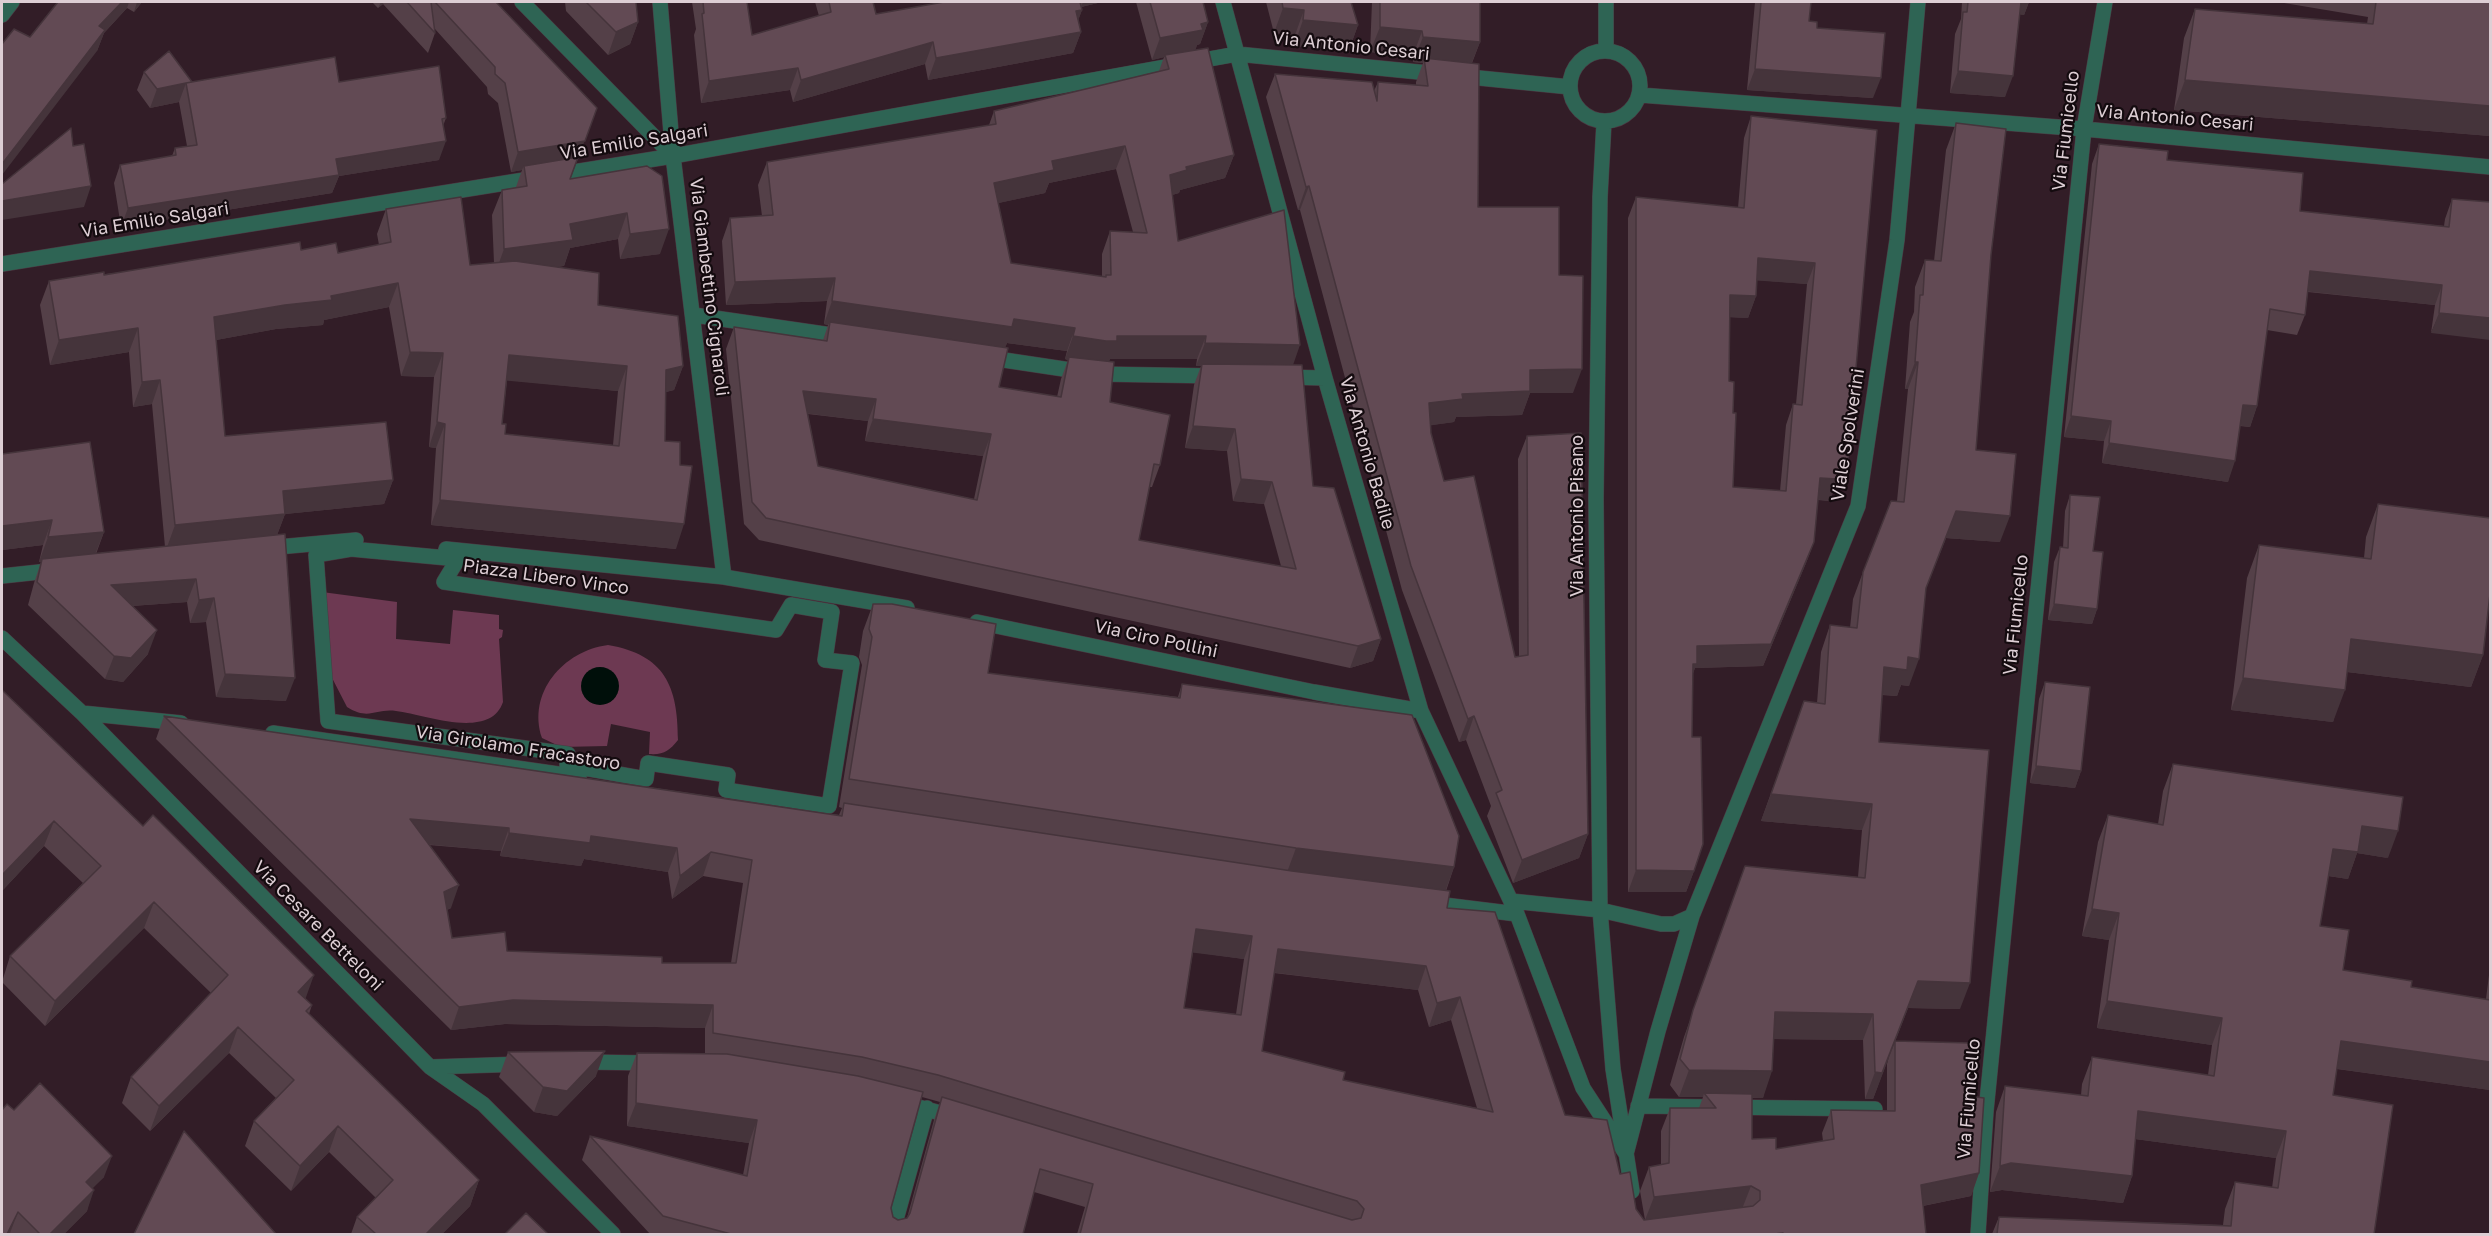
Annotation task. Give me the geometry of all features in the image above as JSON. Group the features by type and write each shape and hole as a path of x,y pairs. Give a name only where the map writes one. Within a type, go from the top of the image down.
{"street":[{"path":"2,15 12,2"},
{"path":"522,2 673,156"},
{"name":"Via Giambettino Cignaroli","path":"660,2 673,156 724,577"},
{"name":"Via Antonio Badile","path":"1223,2 1325,378 1421,711 1514,908 1583,1088 1626,1154"},
{"path":"1606,2 1606,50"},
{"name":"Viale Spolverini","path":"1626,1154 1692,916 1858,506 1897,240 1918,2"},
{"name":"Via Fiumicello","path":"1978,1234 1981,1111 2084,129 2105,2"},
{"path":"1606,50 1622,54 1634,64 1641,79 1640,95 1627,115 1604,122 1591,119 1580,111 1573,100 1570,87 1572,73 1580,61 1592,53 1606,50"},
{"name":"Via Emilio Salgari","path":"2,264 673,156 1237,54"},
{"name":"Via Antonio Cesari","path":"1237,54 1570,87"},
{"name":"Via Antonio Cesari","path":"1640,95 2084,129 2490,167"},
{"name":"Via Antonio Pisano","path":"1604,122 1600,197 1596,499 1600,910 1613,1069 1634,1209"},
{"path":"694,315 860,339"},
{"path":"967,355 1097,374 1229,376"},
{"path":"1265,377 1325,378"},
{"name":"Piazza Libero Vinco","path":"247,550 352,539 724,577 917,610"},
{"name":"Piazza Libero Vinco","path":"351,549 458,559 444,582 776,630 791,605 832,612 825,660 852,663 829,806 726,790 728,775 726,775 648,764 646,779 567,765 568,754 328,721 316,555 351,549"},
{"path":"2,576 72,568"},
{"name":"Via Ciro Pollini","path":"964,620 1314,692 1421,711"},
{"name":"Via Cesare Betteloni","path":"2,638 82,713 430,1067 483,1104 613,1234"},
{"path":"82,713 198,725"},
{"name":"Via Girolamo Fracastoro","path":"256,731 314,737 653,788"},
{"path":"712,797 840,817"},
{"path":"1412,901 1514,908 1600,910 1661,924 1674,924 1692,916"},
{"path":"573,1063 665,1064"},
{"path":"430,1067 537,1064"},
{"path":"884,1098 971,1122"},
{"path":"1638,1106 1875,1109"},
{"path":"892,1234 927,1108"}],"shaded area":[{"path":"322,592 397,602 396,639 450,644 453,610 499,615 499,629 503,630 502,637 499,639 503,702 496,714 485,720 471,723 438,720 396,711 367,714 347,707 330,674"},
{"path":"608,645 643,656 664,676 675,704 678,740 666,751 649,754 650,732 611,724 607,746 561,747 542,738 539,721 540,705 544,690 552,677 563,665 577,656"},
{"path":"600,667 613,673 619,686 613,699 600,705 587,699 581,686 587,673"}],"building":[{"path":"58,2 122,2 99,26 105,30 2,164 2,44 14,29 30,37"},
{"path":"407,2 431,2 435,33"},
{"path":"435,2 496,2 597,108 585,141 518,152 505,83 495,74 495,67"},
{"path":"586,2 636,2 638,22 616,32"},
{"path":"703,2 747,2 752,35 831,12 829,2 873,2 876,14 944,2 1080,2 1082,10 1076,11 1081,32 936,58 933,42 801,80 798,68 709,81 702,14 704,13"},
{"path":"1150,2 1203,2 1208,22 1201,24 1203,30 1160,38"},
{"path":"1282,2 1351,2 1358,25 1303,20 1304,10 1283,8"},
{"path":"1380,2 1480,2 1480,42 1423,37 1422,31 1380,27"},
{"path":"1761,2 1811,2 1809,21 1817,22 1817,28 1885,33 1881,78 1755,69"},
{"path":"1968,2 2021,2 2013,76 1958,71 1963,12 1967,12"},
{"path":"2376,2 2490,2 2490,106 2185,80 2195,9 2373,24"},
{"path":"1208,48 1234,155 1186,167 1187,170 1170,175 1178,241 1284,210 1300,345 1205,343 1206,336 1117,336 1117,341 1106,341 1073,336 1075,328 1014,319 1012,327 832,301 835,278 735,282 730,218 773,215 767,162 996,124 994,111 1169,69 1165,55","holes":["1125,146 1147,233 1110,231 1111,275 1106,275 1106,277 1011,263 994,183 1054,170 1052,161"]},
{"path":"169,51 192,82 335,57 339,82 439,66 446,118 442,119 446,141 336,159 339,175 128,208 120,165 176,155 175,148 197,145 186,83 157,89 144,72"},
{"path":"1424,58 1479,64 1478,207 1559,207 1559,275 1583,276 1582,369 1530,370 1530,391 1462,394 1463,399 1429,403 1431,433 1444,481 1474,476 1515,657 1528,655 1527,436 1581,433 1588,834 1522,860 1496,793 1502,790 1474,716 1468,719 1411,566 1309,186 1306,187 1275,74 1372,82 1377,101 1378,82 1428,86"},
{"path":"1751,116 1877,130 1847,470 1841,469 1837,479 1820,478 1814,542 1771,644 1697,646 1697,664 1693,664 1692,737 1701,737 1703,844 1694,871 1636,870 1636,197 1744,208","holes":["1758,258 1815,263 1802,405 1793,404 1786,491 1733,487 1736,413 1733,413 1734,382 1729,381 1730,295 1756,296"]},
{"path":"1956,123 2006,129 1991,255 1976,450 2016,454 2010,516 1956,511 1926,588 1919,659 1908,657 1907,670 1884,667 1879,742 1989,750 1970,983 1918,981 1882,1073 1875,1072 1873,1014 1775,1012 1772,1071 1689,1070 1680,1059 1693,1010 1745,866 1865,878 1872,804 1771,794 1804,701 1825,704 1830,625 1857,628 1863,572 1891,501 1904,502 1918,362 1915,362 1920,295 1923,295 1925,260 1941,261"},
{"path":"71,128 73,146 84,144 91,186 2,201 2,184"},
{"path":"2099,144 2168,151 2167,160 2303,173 2300,211 2449,227 2452,199 2490,202 2490,318 2439,313 2442,285 2310,271 2305,315 2270,309 2257,406 2243,405 2235,461 2109,443 2111,421 2071,416"},
{"path":"578,157 570,179 647,166 662,176 669,229 630,234 627,213 570,224 573,240 504,249 502,190 527,186 524,166"},
{"path":"461,197 470,265 515,261 599,273 598,305 678,316 683,366 666,370 665,441 680,442 680,465 692,466 684,524 440,500 445,424 437,422 443,353 410,352 398,283 331,296 332,300 214,317 225,436 386,422 393,480 283,491 285,514 175,525 160,380 142,382 138,328 59,340 49,281 104,272 104,275 300,242 301,250 336,243 338,253 391,242 386,209","holes":["509,355 627,366 619,446 505,434 506,424 502,424"]},
{"path":"830,322 1008,348 999,387 1061,397 1069,357 1114,362 1110,402 1170,415 1160,465 1154,464 1139,540 1296,569 1272,482 1241,479 1235,429 1193,426 1202,364 1302,365 1313,486 1334,488 1381,639 1358,646 766,518 752,502 734,327 827,341","holes":["803,391 876,399 873,419 991,434 977,500 818,466"]},
{"path":"90,442 104,532 48,537 52,520 2,526 2,454"},
{"path":"2070,495 2100,497 2093,551 2103,552 2097,609 2054,604 2060,547 2068,548"},
{"path":"2378,504 2490,518 2490,594 2483,655 2351,639 2345,690 2243,678 2259,545 2371,559"},
{"path":"285,534 295,678 225,674 214,598 199,600 196,579 111,585 157,630 131,658 114,656 37,582 42,559"},
{"path":"873,604 892,604 996,624 988,673 1180,698 1182,684 1412,715 1459,836 1454,867 1296,848 849,779 872,637 869,629"},
{"path":"2045,682 2090,687 2081,771 2036,766"},
{"path":"2,690 143,826 153,815 314,975 298,992 312,1005 306,1011 479,1180 426,1234 376,1234 357,1217 393,1180 338,1126 300,1166 254,1121 294,1080 238,1027 159,1106 131,1077 228,975 154,902 55,1001 10,956 101,866 54,821 2,875"},
{"path":"164,716 842,816 844,803 1292,871 1450,891 1447,908 1495,912 1565,1115 1607,1120 1620,1174 1630,1172 1636,1209 1644,1220 1753,1206 1760,1200 1760,1191 1751,1186 1654,1197 1649,1167 1669,1163 1670,1108 1716,1108 1704,1093 1752,1094 1752,1139 1776,1138 1776,1149 1834,1139 1831,1110 1895,1111 1895,1041 1971,1043 1970,1079 1964,1088 1969,1096 1984,1098 1979,1173 1921,1185 1926,1234 1080,1234 1093,1184 1040,1169 1023,1234 731,1234 663,1216 590,1136 747,1176 757,1120 636,1103 637,1053 727,1054 858,1076 923,1092 891,1208 893,1217 898,1220 907,1218 910,1213 942,1097 1352,1220 1361,1218 1364,1209 1357,1201 938,1075 862,1057 713,1033 713,1005 513,1000 459,1007","holes":["410,819 509,828 509,833 590,843 591,836 677,848 680,876 711,852 752,860 736,963 662,963 662,957 507,951 505,932 452,938 444,892 459,885","1196,929 1252,936 1241,1015 1184,1008","1278,949 1426,966 1437,1003 1460,997 1493,1112 1343,1080 1345,1072 1262,1051"]},
{"path":"2173,764 2403,797 2398,831 2362,826 2358,852 2333,849 2320,926 2349,930 2343,970 2412,981 2411,987 2490,1000 2490,1062 2341,1041 2333,1095 2393,1105 2374,1234 1997,1234 1999,1217 2231,1226 2235,1182 2278,1188 2286,1131 2138,1111 2132,1176 2011,1163 2000,1166 2005,1086 2088,1096 2092,1057 2214,1076 2222,1018 2107,1001 2119,913 2092,909 2108,815 2163,825"},
{"path":"605,1051 567,1091 543,1087 508,1052"},
{"path":"40,1083 112,1156 86,1182 94,1190 50,1234 40,1234 18,1212 7,1234 2,1234 2,1110 7,1104 14,1110"},
{"path":"184,1131 276,1234 134,1234"},
{"path":"526,1213 548,1234 505,1234"}]}
